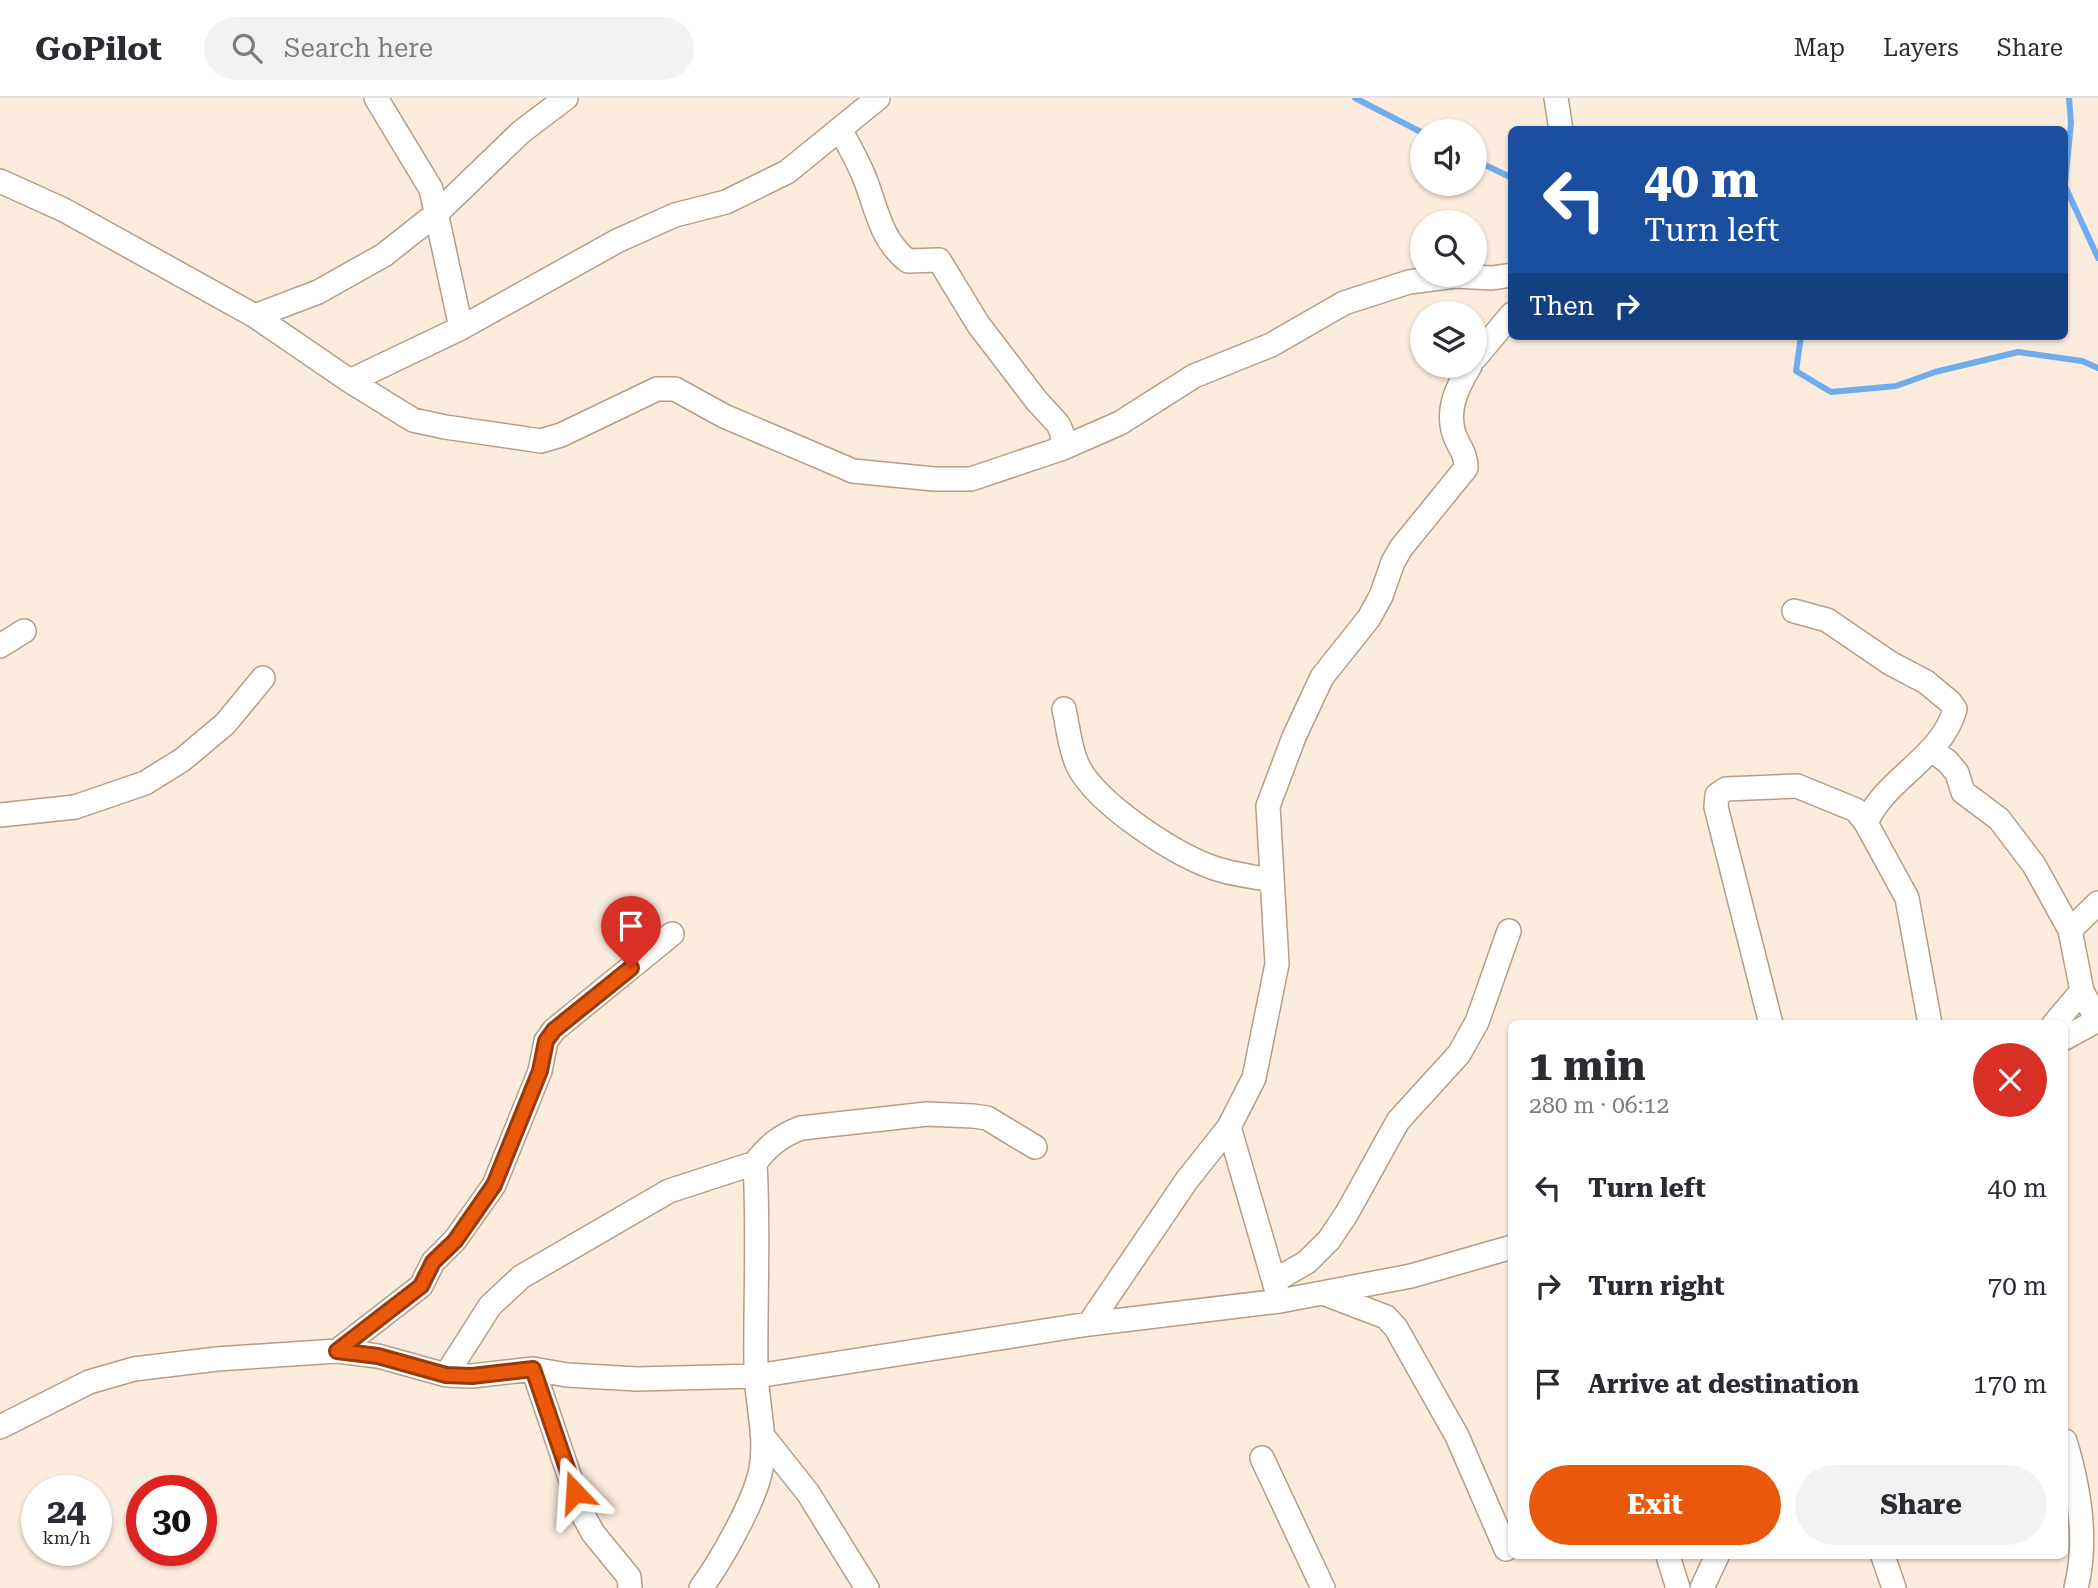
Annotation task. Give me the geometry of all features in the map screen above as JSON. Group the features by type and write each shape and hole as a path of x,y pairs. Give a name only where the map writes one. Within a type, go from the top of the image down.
{"street":[{"path":"376,98 431,189 461,328"},
{"path":"255,316 318,292 384,255 437,214 521,132 566,98"},
{"path":"350,382 461,328 617,241 675,215 726,202 787,173 878,98"},
{"path":"1556,98 1560,126"},
{"path":"840,129 863,175 878,219 890,243 908,261 939,260 978,324 1036,400 1058,424 1063,448"},
{"path":"0,181 64,210 255,316 350,382 413,420 541,442 657,390 674,389 724,416 853,471 934,480 971,479 1063,448 1120,423 1194,376 1271,345 1344,303 1409,282 1455,276 1502,276 1500,283 1508,294"},
{"path":"1487,344 1508,319"},
{"path":"1089,1324 1186,1180 1229,1127 1254,1078 1278,964 1268,806 1294,737 1322,677 1369,618 1401,548 1466,468 1466,458 1455,439 1451,406 1462,378"},
{"path":"1794,611 1827,620 1890,663 1926,682 1955,709 1932,750 1865,813"},
{"path":"0,646 24,631"},
{"path":"0,815 75,807 145,783 182,760 225,724 263,678"},
{"path":"1064,709 1077,764 1087,780 1138,825 1178,852 1214,868 1272,880"},
{"path":"1932,750 1957,773 1963,792 1998,819 2034,865 2070,930 2082,991 2097,1020 2068,1036"},
{"path":"1770,1020 1716,807 1717,795 1726,789 1797,786 1865,813 1907,898 1929,1020"},
{"path":"2070,930 2098,903"},
{"path":"1277,1291 1329,1240 1398,1121 1460,1054 1477,1022 1509,931"},
{"path":"337,1351 421,1286 433,1262 455,1241 494,1185 540,1071 546,1041 554,1030 671,934"},
{"path":"2057,1020 2082,991"},
{"path":"446,1375 490,1306 521,1277 669,1191 755,1163 769,1145 787,1133 801,1128 927,1114 987,1118 1035,1147"},
{"path":"1229,1127 1277,1291"},
{"path":"701,1588 715,1569 745,1511 761,1469 762,1435 756,1376 755,1163"},
{"path":"0,1427 89,1381 134,1369 217,1359 337,1351 378,1356 446,1375 472,1376 533,1369 567,1375 637,1379 756,1376 1089,1324 1277,1291 1323,1293 1412,1276 1508,1248"},
{"path":"1323,1293 1386,1317 1396,1328 1457,1436 1506,1549"},
{"path":"533,1369 582,1513 593,1533 629,1577 630,1588"},
{"path":"762,1435 808,1493 867,1588"},
{"path":"2068,1450 2075,1472 2090,1563 2076,1588"},
{"path":"1262,1458 1323,1588"},
{"path":"1669,1559 1678,1588"},
{"path":"1702,1588 1716,1559"},
{"path":"1884,1559 1894,1588"}],"waterway":[{"path":"1355,98 1410,126"},
{"path":"2068,153 2071,123 2069,98"},
{"path":"1487,166 1508,176"},
{"path":"2068,193 2098,258"},
{"path":"1800,340 1796,371 1831,392 1896,386 1935,372 2018,352 2082,361 2098,368"}],"route":[{"path":"575,1492 533,1369 472,1376 446,1375 378,1356 337,1351 421,1286 433,1262 455,1241 494,1185 540,1071 546,1041 554,1030 631,968"}]}
